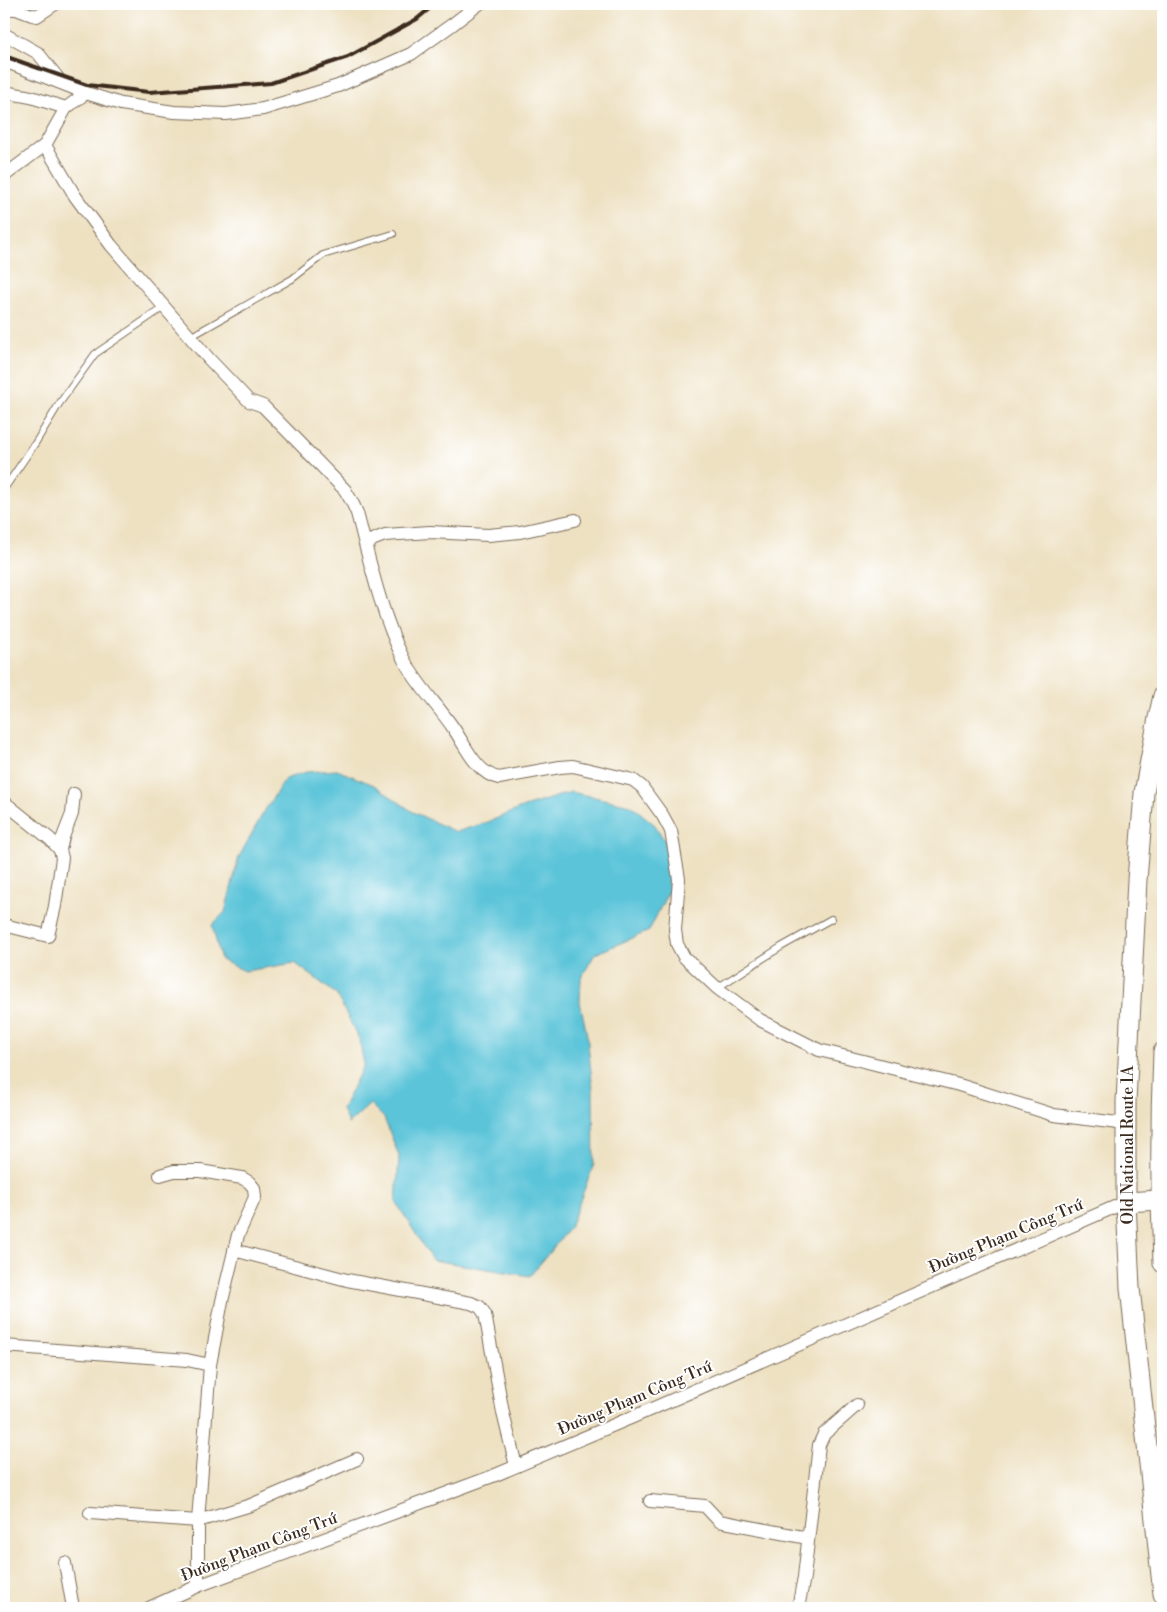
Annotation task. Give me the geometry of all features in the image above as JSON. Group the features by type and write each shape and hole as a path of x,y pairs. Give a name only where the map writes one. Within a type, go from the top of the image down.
{"main road":[{"name":"Old National Route 1A","path":"1163,696 1144,793 1137,880 1126,1124 1126,1202 1130,1288 1163,1594"},
{"name":"Old National Route 1A","path":"1163,1052 1160,1200 1163,1263"},
{"path":"1126,1202 1160,1200"}],"street":[{"path":"11,7 37,16 55,4"},
{"path":"4,61 86,93 121,104 174,112 226,114 263,109 338,86 411,54 479,4"},
{"path":"4,34 38,53 63,84"},
{"path":"4,92 31,97 66,108"},
{"path":"4,176 45,145 66,108 86,93"},
{"path":"45,145 75,196 111,245 190,337 249,401 263,406 345,490 354,508 386,617 404,659 482,772 499,778 573,766 633,780 642,787 663,816 671,831 679,879 675,930 676,944 684,957 717,988 760,1020 819,1050 959,1086 1054,1115 1126,1124"},
{"path":"366,547 372,540 385,535 430,532 488,535 520,532 575,520"},
{"path":"4,925 48,936 55,906 62,858 60,850 72,814 74,794"},
{"path":"4,802 50,839 60,850"},
{"path":"160,1175 174,1171 200,1171 242,1178 254,1188 255,1197 238,1235 222,1301 210,1365 198,1522 198,1586"},
{"name":"Đường Phạm Công Trứ","path":"150,1608 198,1586 516,1466 640,1414 1126,1202"},
{"path":"234,1250 346,1280 471,1302 480,1307 486,1314 503,1413 516,1466"},
{"path":"4,1346 187,1360 210,1365"},
{"path":"798,1608 804,1577 818,1445 824,1434 857,1405"},
{"path":"90,1513 198,1522 251,1505 357,1459"},
{"path":"650,1502 705,1506 719,1521 731,1525 808,1538"},
{"path":"66,1563 73,1608"}],"lane":[{"path":"190,337 292,279 323,255 393,234"},
{"path":"4,489 59,404 95,354 164,307"},
{"path":"717,988 781,947 831,919"}],"water":[{"path":"337,770 374,785 413,812 456,832 571,792 631,805 655,825 674,856 672,884 649,931 595,954 581,978 580,1002 587,1035 593,1090 594,1164 570,1227 530,1276 432,1260 396,1202 399,1156 384,1118 370,1104 348,1124 342,1109 364,1064 359,1039 336,994 295,963 245,971 221,960 212,925 225,912 239,857 262,815 285,779 306,772"}],"railway":[{"path":"4,56 87,85 149,92 271,83 348,57 417,19 435,4"}]}
